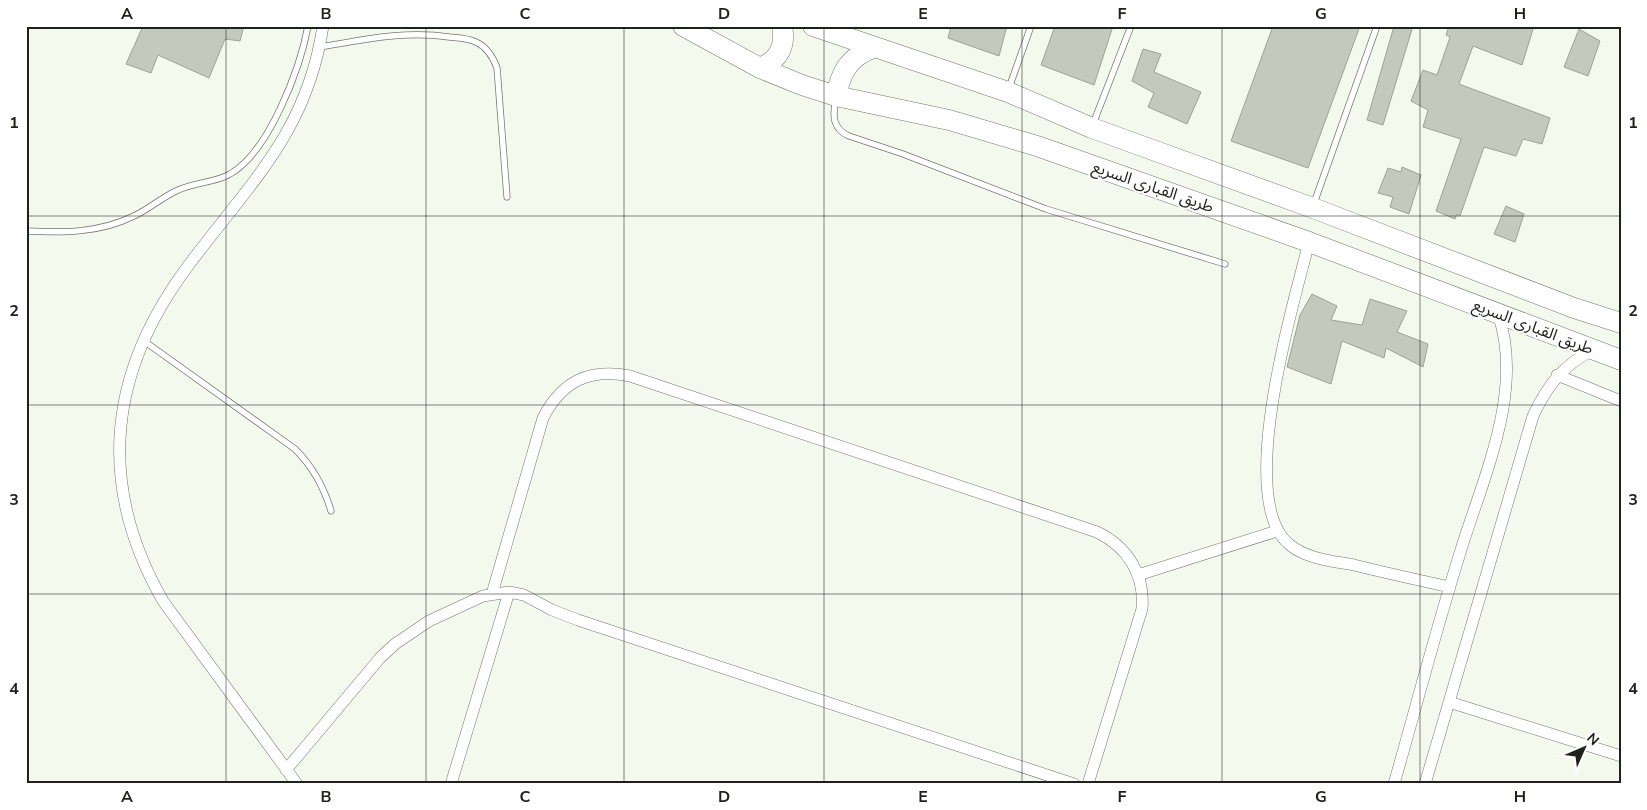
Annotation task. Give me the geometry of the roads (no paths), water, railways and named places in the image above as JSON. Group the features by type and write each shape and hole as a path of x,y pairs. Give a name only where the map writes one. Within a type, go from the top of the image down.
{"highway":[{"name":"طريق القبارى السريع","path":"683,26 760,68 836,96 908,110 989,131 1309,242 1621,360"},
{"path":"760,68 770,64 778,56 783,42 782,26"},
{"name":"طريق القبارى السريع","path":"813,26 873,48 1008,92 1092,128 1313,208 1484,274"},
{"path":"836,96 840,78 849,62 856,56 873,48"},
{"path":"1484,274 1538,283 1621,311"},
{"path":"1484,274 1574,308 1621,323"}],"street":[{"path":"297,784 163,600 141,558 132,536 122,489 119,442 124,394 144,341 171,290 272,158 289,132 307,91 320,48 323,26"},
{"path":"1309,242 1280,360 1271,410 1268,506 1278,532 1290,545 1306,554 1450,587"},
{"path":"1394,784 1450,587 1484,482 1507,382 1507,347 1498,314"},
{"path":"1425,784 1526,434 1542,398 1557,375 1573,361 1593,350"},
{"path":"492,594 543,418 551,402 563,389 578,380 595,374 613,373 630,376 1097,532 1118,544 1138,575 1142,601 1140,618 1088,784"},
{"path":"1557,375 1621,401"},
{"path":"1138,575 1278,532"},
{"path":"286,770 367,673 396,644 429,621 492,594 509,592 524,594 552,610 578,620 1074,784"},
{"path":"451,784 509,592"},
{"path":"1448,702 1621,756"},
{"path":"286,770 291,784"}],"lane":[{"path":"26,231 73,232 103,228 133,217 185,186 223,177 237,170 260,143 276,118 298,63 308,26"},
{"path":"1008,92 1032,26"},
{"path":"1092,128 1131,26"},
{"path":"1313,208 1376,26"},
{"path":"320,48 386,36 423,34 468,39 483,47 489,53 497,68 507,197"},
{"path":"836,96 833,110 835,123 844,134 903,154 1046,209 1225,264"},
{"path":"144,341 294,449 314,471 327,497 331,511"}]}
